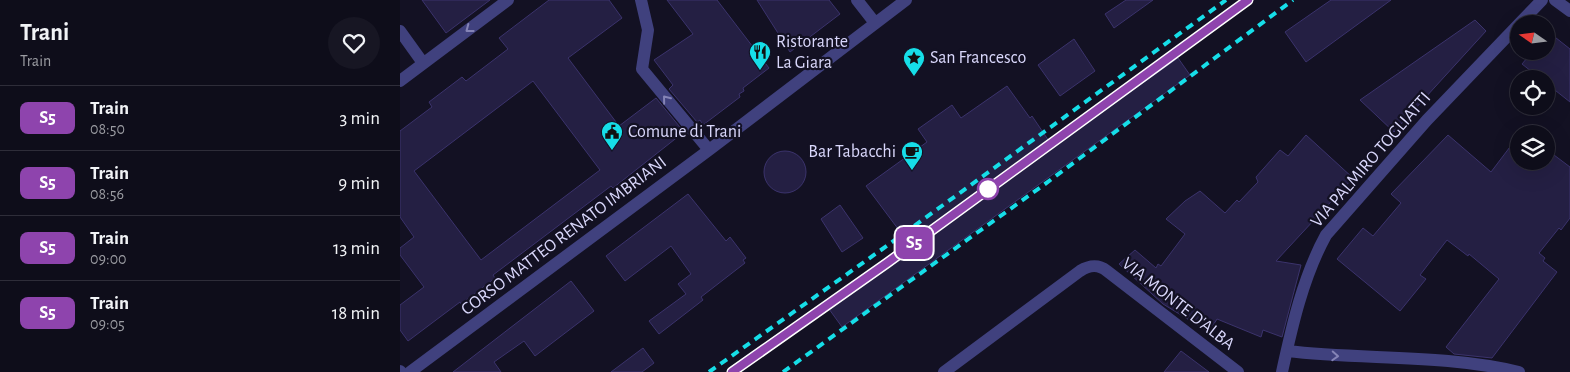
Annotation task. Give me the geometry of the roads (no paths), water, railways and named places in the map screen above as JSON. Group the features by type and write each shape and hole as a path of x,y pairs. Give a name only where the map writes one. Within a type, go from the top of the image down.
{"street":[{"path":"400,81 508,0"},
{"path":"641,0 648,30 642,69 708,150"},
{"path":"857,0 875,23"},
{"name":"CORSO MATTEO RENATO IMBRIANI","path":"410,372 906,0"},
{"name":"VIA PALMIRO TOGLIATTI","path":"1528,15 1542,0"},
{"path":"1555,0 1570,11"},
{"path":"400,31 423,63"},
{"name":"VIA PALMIRO TOGLIATTI","path":"1282,372 1315,255 1326,235 1427,120 1510,33"},
{"name":"VIA MONTE D'ALBA","path":"944,372 1080,271 1086,267 1097,266 1107,271 1238,372"},
{"path":"1287,351 1323,355 1454,361 1519,372"}],"railway":[{"path":"709,372 1226,0"},
{"path":"732,372 887,263 1248,0"},
{"path":"783,372 1045,184 1293,0"}],"train":[{"name":"S5","path":"732,372 887,263 1248,0"}],"place":[{"name":"Ristorante La Giara","path":"760,71"},
{"name":"San Francesco","path":"914,77"},
{"name":"Comune di Trani","path":"612,151"},
{"name":"Bar Tabacchi","path":"912,171"}]}
